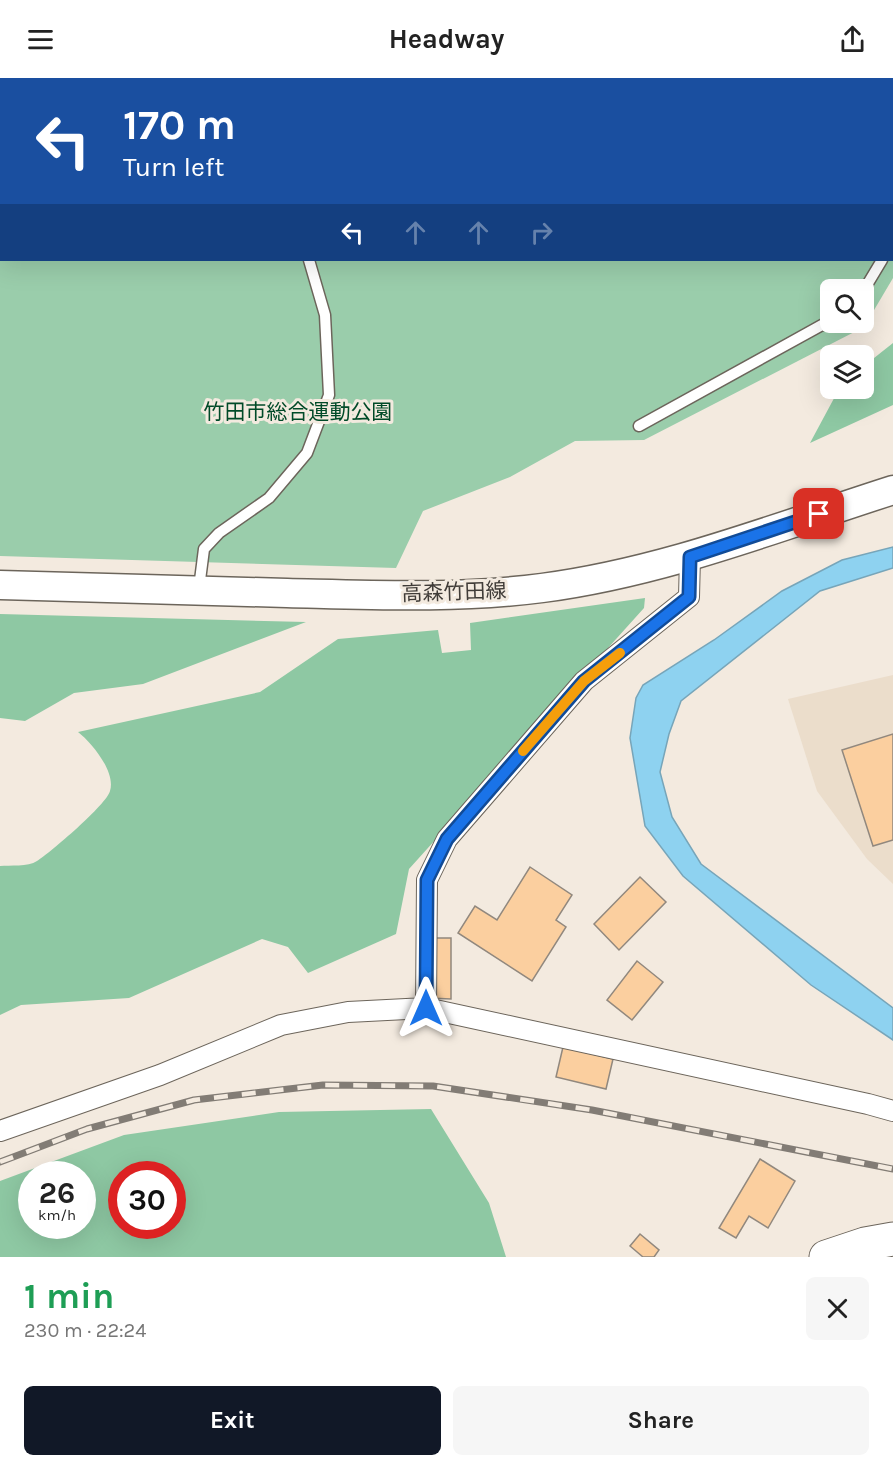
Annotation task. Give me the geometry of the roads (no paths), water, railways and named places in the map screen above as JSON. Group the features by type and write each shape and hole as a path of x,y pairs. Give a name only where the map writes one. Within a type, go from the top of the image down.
{"highway":[{"path":"826,1257 865,1244 893,1239"}],"main road":[{"name":"高森竹田線","path":"0,585 375,595 543,588 615,575 690,557 893,490"}],"street":[{"path":"426,1008 427,880 447,839 584,681 689,597 690,557"},
{"path":"0,1131 160,1075 282,1025 348,1012 426,1008 893,1111"}],"lane":[{"path":"199,591 204,549 219,533 269,498 307,453 329,395 325,315 309,261"},
{"path":"871,279 881,261"},
{"path":"639,426 820,326"}],"water":[{"path":"893,547 893,568 820,591 681,701 669,734 660,772 672,817 701,864 893,1008 893,1040 811,985 683,876 645,826 630,738 636,698 643,685 714,640 782,591 842,560"}],"railway":[{"path":"0,1162 87,1129 194,1100 323,1085 433,1086 592,1110 893,1169"}],"park label":[{"name":"竹田市総合運動公園","path":"298,412"}]}
